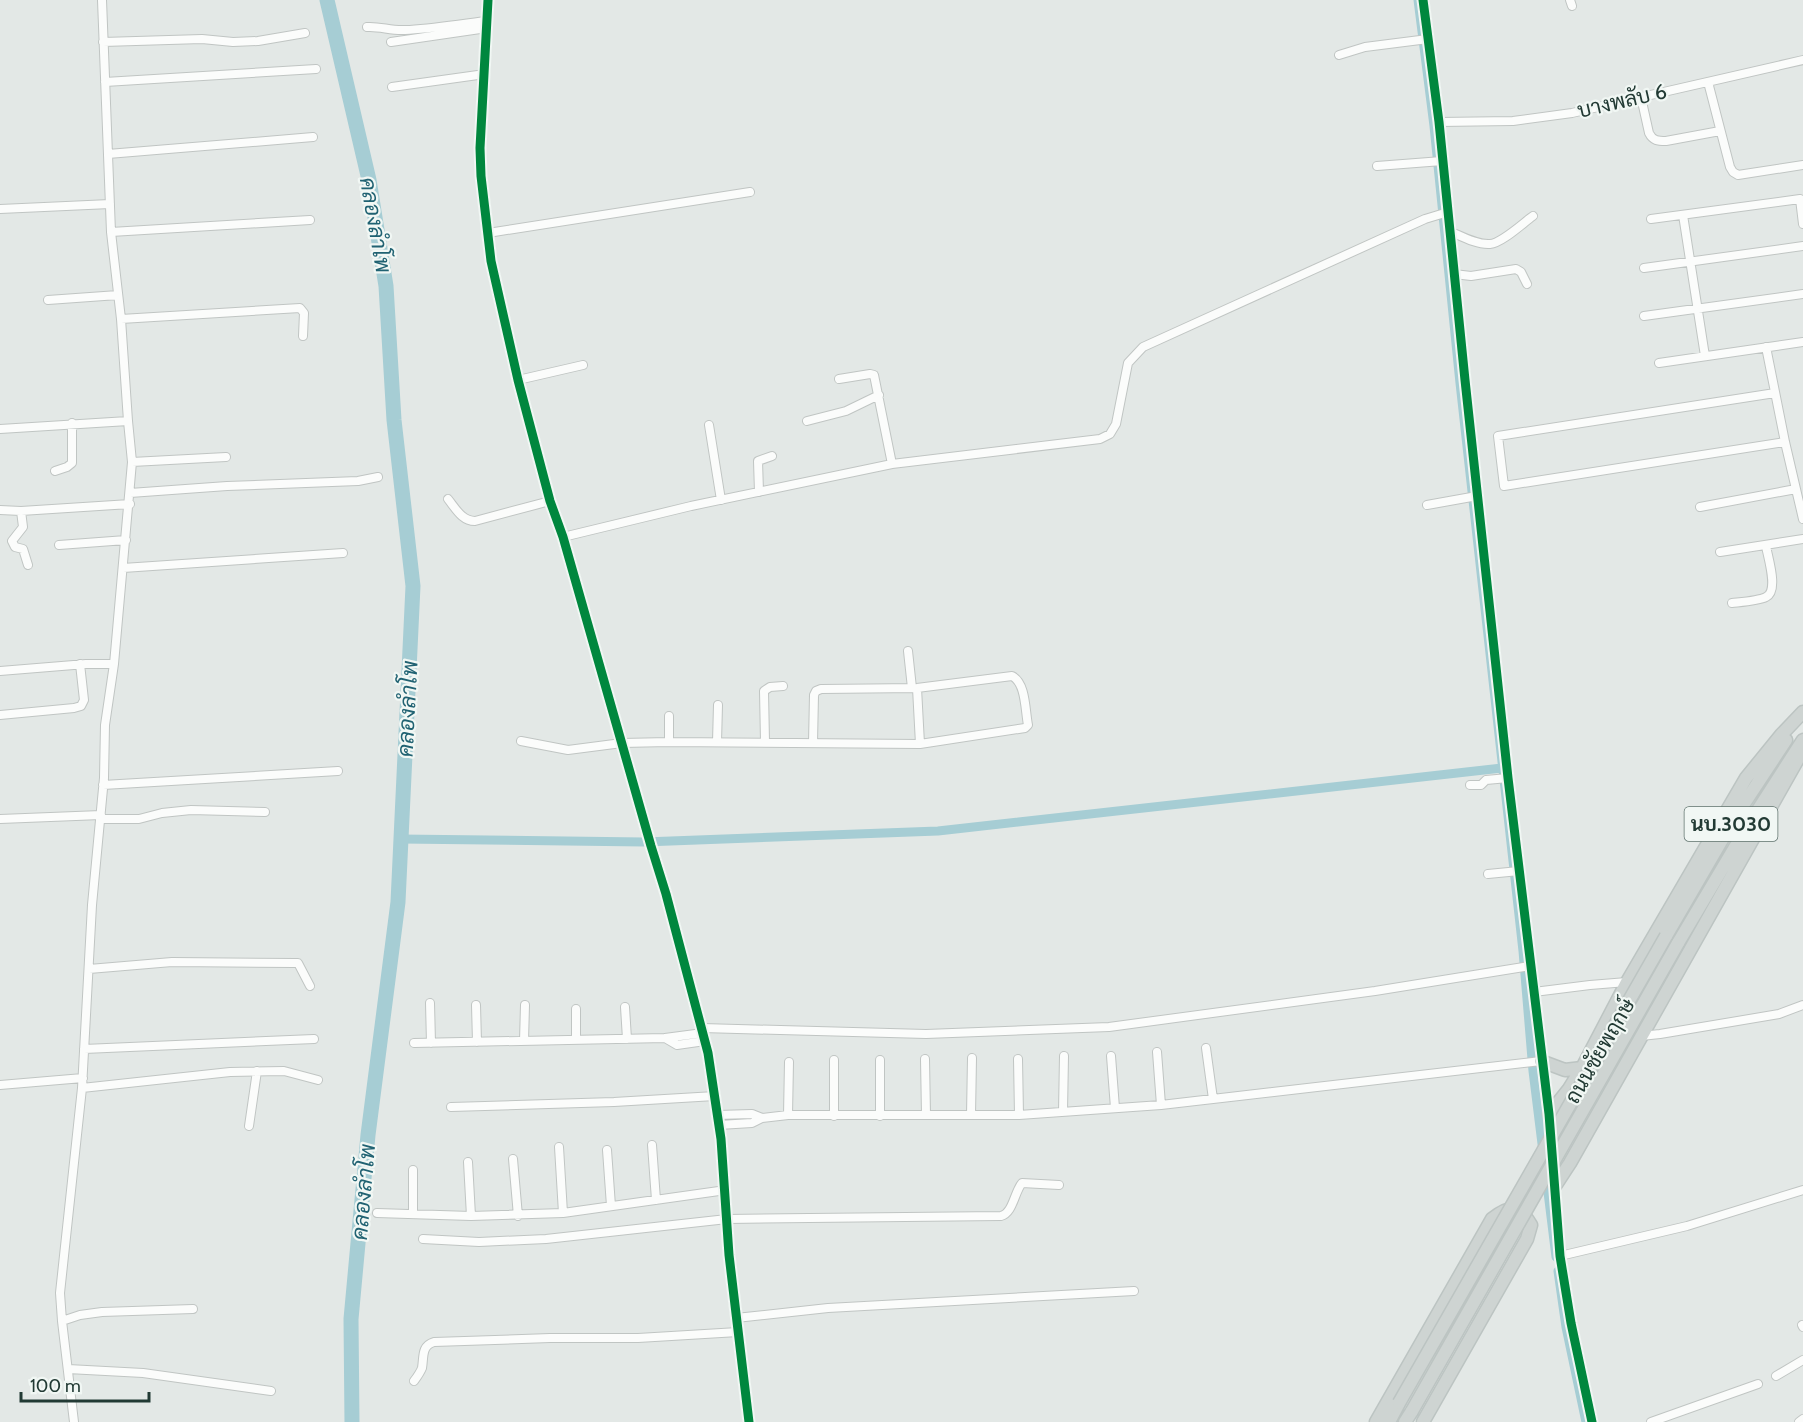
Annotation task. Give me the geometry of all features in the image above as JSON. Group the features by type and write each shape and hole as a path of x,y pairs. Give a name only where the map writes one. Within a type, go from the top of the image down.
{"main road":[{"name":"ถนนชัยพฤกษ์","path":"1389,1422 1666,936 1755,786 1803,714"},
{"path":"1548,1114 1569,1089 1582,1068 1627,982 1746,778 1774,743 1803,714"},
{"name":"ถนนชัยพฤกษ์","path":"1408,1416 1678,944 1766,795 1803,740"},
{"path":"1555,1186 1803,750"},
{"path":"1537,1061 1565,1070 1582,1068"},
{"path":"1569,1089 1569,1109 1578,1115 1593,1112 1605,1100"},
{"path":"1376,1422 1492,1219 1504,1209 1515,1209 1524,1214 1531,1225 1527,1239 1423,1422"}],"street":[{"path":"74,1422 60,1293 82,1088 105,725 114,664 132,462 121,320 111,232 102,0"},
{"path":"488,0 480,148 491,261 518,380 550,501 666,894 703,1034 719,1125 726,1190 729,1255 749,1422"},
{"path":"1423,0 1439,122 1440,161 1454,274 1506,778 1534,992 1537,1061 1548,1114 1560,1256 1571,1323 1592,1422"},
{"path":"367,27 379,26 384,29 403,30 487,25"},
{"path":"391,42 487,25"},
{"path":"103,42 202,39 233,42 258,41 305,33"},
{"path":"1339,56 1365,48 1427,39"},
{"name":"บางพลับ 6","path":"1439,122 1513,121 1572,113 1803,60"},
{"path":"105,82 316,69"},
{"path":"392,87 485,74"},
{"path":"1708,82 1733,172 1738,176 1803,165"},
{"path":"1641,97 1649,133 1657,141 1720,130"},
{"path":"108,154 313,137"},
{"path":"1377,166 1440,161"},
{"path":"488,233 750,192"},
{"path":"1651,219 1800,199 1803,224"},
{"path":"0,208 110,204"},
{"path":"562,537 892,464 1100,440 1110,434 1116,424 1128,363 1143,347 1425,219 1446,213"},
{"path":"1683,215 1705,356"},
{"path":"1449,231 1490,244 1498,242 1533,216"},
{"path":"111,232 310,220"},
{"path":"1644,268 1803,246"},
{"path":"1454,274 1471,276 1516,269 1521,272 1527,284"},
{"path":"1644,316 1803,294"},
{"path":"48,300 118,295"},
{"path":"121,320 299,308 304,313 303,336"},
{"path":"1659,363 1803,342"},
{"path":"1766,347 1803,519"},
{"path":"518,380 584,365"},
{"path":"839,379 874,375 892,464"},
{"path":"1775,393 1498,436 1504,486 1785,442"},
{"path":"807,421 846,411 879,394"},
{"path":"0,429 128,421"},
{"path":"55,471 72,463 72,423"},
{"path":"709,425 721,500"},
{"path":"759,492 758,461 772,456"},
{"path":"132,462 226,457"},
{"path":"130,493 227,486 348,482 378,477"},
{"path":"1700,507 1796,489"},
{"path":"1427,505 1476,496"},
{"path":"448,499 463,518 469,521 550,501"},
{"path":"0,510 21,511 130,504"},
{"path":"21,511 23,527 12,541 15,547 23,549 28,565"},
{"path":"1720,552 1803,539"},
{"path":"59,545 126,540"},
{"path":"1732,603 1766,597 1771,592 1773,584 1766,546"},
{"path":"123,568 343,553"},
{"path":"908,651 915,688 920,744"},
{"path":"0,671 80,664 114,664"},
{"path":"0,715 81,706 84,700 80,664"},
{"path":"521,741 568,750 622,743 669,742 920,744 1025,728 1028,725 1021,685 1012,676 915,688 821,689 814,694 813,743"},
{"path":"765,742 764,691 770,687 783,686"},
{"path":"717,742 718,705"},
{"path":"669,716 669,742"},
{"path":"103,784 338,771"},
{"path":"1470,785 1481,785 1486,780 1506,778"},
{"path":"0,819 100,817 139,819 162,813 191,810 265,812"},
{"path":"1492,873 1517,871"},
{"path":"89,969 172,962 298,963 310,986"},
{"path":"414,1043 665,1038 677,1045 703,1034 926,1034 1109,1027 1375,991 1530,966"},
{"path":"1534,992 1627,982"},
{"path":"430,1003 431,1043"},
{"path":"476,1005 477,1042"},
{"path":"524,1041 525,1005"},
{"path":"1641,1036 1779,1014 1803,1005"},
{"path":"626,1007 627,1039"},
{"path":"576,1009 576,1040"},
{"path":"84,1049 314,1039"},
{"path":"1206,1048 1213,1099"},
{"path":"1157,1052 1161,1105"},
{"path":"1064,1056 1064,1112"},
{"path":"1111,1056 1115,1108"},
{"path":"971,1116 972,1058"},
{"path":"926,1059 926,1115"},
{"path":"1017,1059 1019,1115"},
{"path":"834,1060 834,1116"},
{"path":"880,1060 880,1116"},
{"path":"719,1125 752,1123 762,1118 788,1115 1019,1115 1161,1105 1537,1061"},
{"path":"788,1115 789,1062"},
{"path":"82,1088 257,1071 284,1071 318,1080"},
{"path":"249,1126 257,1071"},
{"path":"0,1085 82,1078"},
{"path":"451,1107 715,1096"},
{"path":"717,1115 752,1114 762,1118"},
{"path":"652,1145 656,1200"},
{"path":"559,1147 563,1213"},
{"path":"607,1150 611,1206"},
{"path":"513,1159 518,1216"},
{"path":"468,1162 471,1216"},
{"path":"413,1170 413,1214"},
{"path":"423,1239 479,1242 546,1239 728,1219 1001,1216 1009,1212 1022,1183 1059,1185"},
{"path":"377,1213 518,1216 563,1213 726,1190"},
{"path":"1560,1256 1692,1224 1803,1190"},
{"path":"736,1318 828,1308 1134,1290"},
{"path":"62,1321 80,1315 102,1312 192,1309"},
{"path":"414,1381 422,1368 422,1357 426,1347 434,1342 638,1338 738,1332"},
{"path":"1776,1376 1803,1360"},
{"path":"68,1370 143,1373 271,1391"},
{"path":"1651,1422 1758,1384"},
{"path":"1799,1422 1803,1419"}],"waterway":[{"name":"คลองลำโพ","path":"327,0 369,180 386,286 394,420 413,586 398,902 368,1135 351,1319 352,1422"},
{"path":"1418,0 1434,126 1523,951 1533,1071 1556,1257"},
{"path":"400,839 644,842 938,831 1502,768"},
{"path":"1558,1271 1566,1327 1586,1422"}],"cycle path":[{"path":"488,0 480,148 491,261 518,380 550,501 563,537 666,894 708,1053 721,1139 729,1255 749,1422"},
{"path":"1423,0 1439,122 1508,778 1549,1114 1560,1256 1571,1323 1592,1422"}]}
